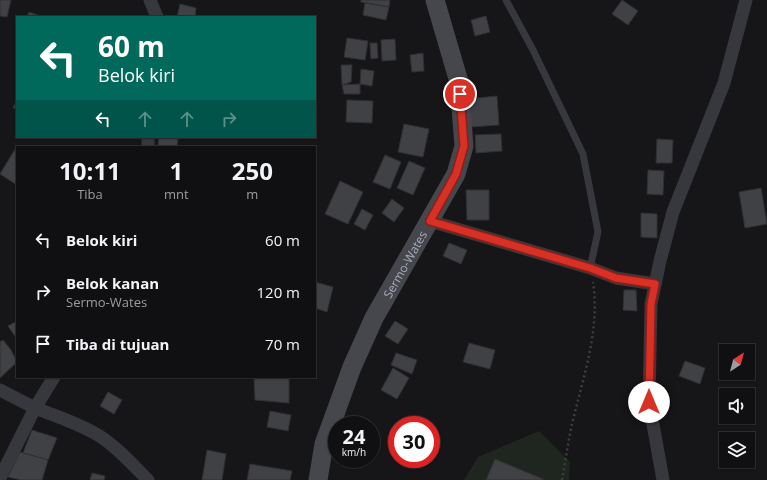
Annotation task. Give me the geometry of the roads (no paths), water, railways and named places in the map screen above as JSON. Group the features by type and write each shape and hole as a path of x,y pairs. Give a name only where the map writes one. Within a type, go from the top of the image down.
{"main road":[{"name":"Sermo-Wates","path":"318,480 324,444 352,367 374,318 456,174 464,146 458,82 435,0"}],"street":[{"path":"150,0 157,16"},
{"path":"663,480 649,402 651,304 674,212 724,83 746,0"},
{"path":"430,221 590,268 616,278 655,284"},
{"path":"0,478 35,408 53,378"},
{"path":"0,390 35,408 72,422 97,434 111,444 148,480"}],"lane":[{"path":"506,0 533,50 583,154 598,232 590,268"}]}
